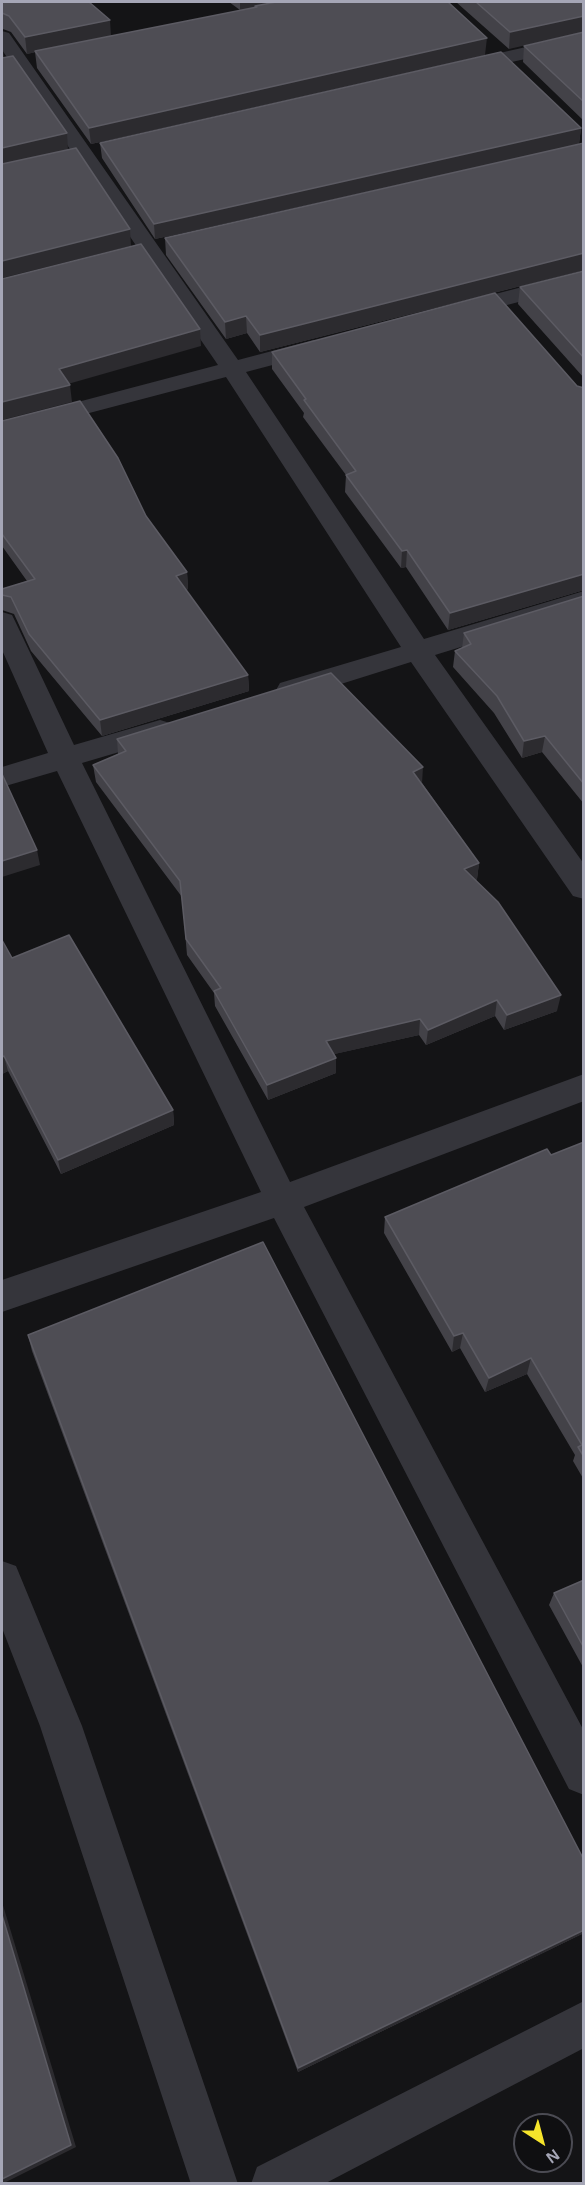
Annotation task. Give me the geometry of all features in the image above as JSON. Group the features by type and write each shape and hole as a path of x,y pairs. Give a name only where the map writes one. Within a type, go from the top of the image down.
{"street":[{"path":"2,37 86,154 148,250 232,368 417,650 584,888"},
{"path":"446,71 584,40"},
{"path":"486,42 520,74"},
{"path":"441,315 584,278"},
{"path":"499,300 514,318"},
{"path":"2,429 337,342"},
{"path":"270,696 584,600"},
{"path":"2,621 66,760 282,1200 584,1774"},
{"path":"2,777 66,760 179,724"},
{"path":"2,1296 282,1200 584,1087"},
{"path":"2,1580 61,1726 215,2184"},
{"path":"274,2184 584,2022"}],"building":[{"path":"2,2 89,2 110,20 25,37 9,16 2,13"},
{"path":"276,2 448,2 487,38 89,128 35,51 257,7 255,6"},
{"path":"476,2 584,2 584,16 510,32"},
{"path":"584,32 584,102 524,46"},
{"path":"501,52 581,128 154,224 100,143"},
{"path":"13,56 67,133 2,148 2,58"},
{"path":"584,143 584,253 260,335 246,316 225,322 165,238"},
{"path":"76,148 130,229 2,261 2,164"},
{"path":"141,244 200,329 59,369 70,385 2,402 2,279"},
{"path":"584,271 584,358 520,287"},
{"path":"495,293 577,386 584,388 584,574 450,613 407,550 402,551 346,475 356,471 272,352"},
{"path":"80,401 118,458 146,516 187,572 176,576 248,675 100,720 29,634 11,597 2,595 2,589 35,579 2,534 2,421"},
{"path":"584,596 584,784 545,736 524,741 497,696 455,651 471,644 464,633"},
{"path":"331,673 423,767 413,772 479,863 464,869 498,902 561,995 507,1015 497,1000 428,1030 420,1019 326,1041 336,1058 267,1085 214,991 221,988 186,939 180,881 93,765 126,751 117,739"},
{"path":"2,774 37,850 2,861"},
{"path":"69,935 173,1110 58,1160 4,1056 2,1057 2,940 12,958"},
{"path":"584,1142 584,1457 578,1447 582,1445 531,1358 489,1378 463,1333 454,1336 385,1217 547,1149 551,1155"},
{"path":"263,1242 584,1860 584,1930 298,2068 28,1335"},
{"path":"584,1580 584,1648 554,1593"},
{"path":"2,1915 71,2145 2,2179"}]}
